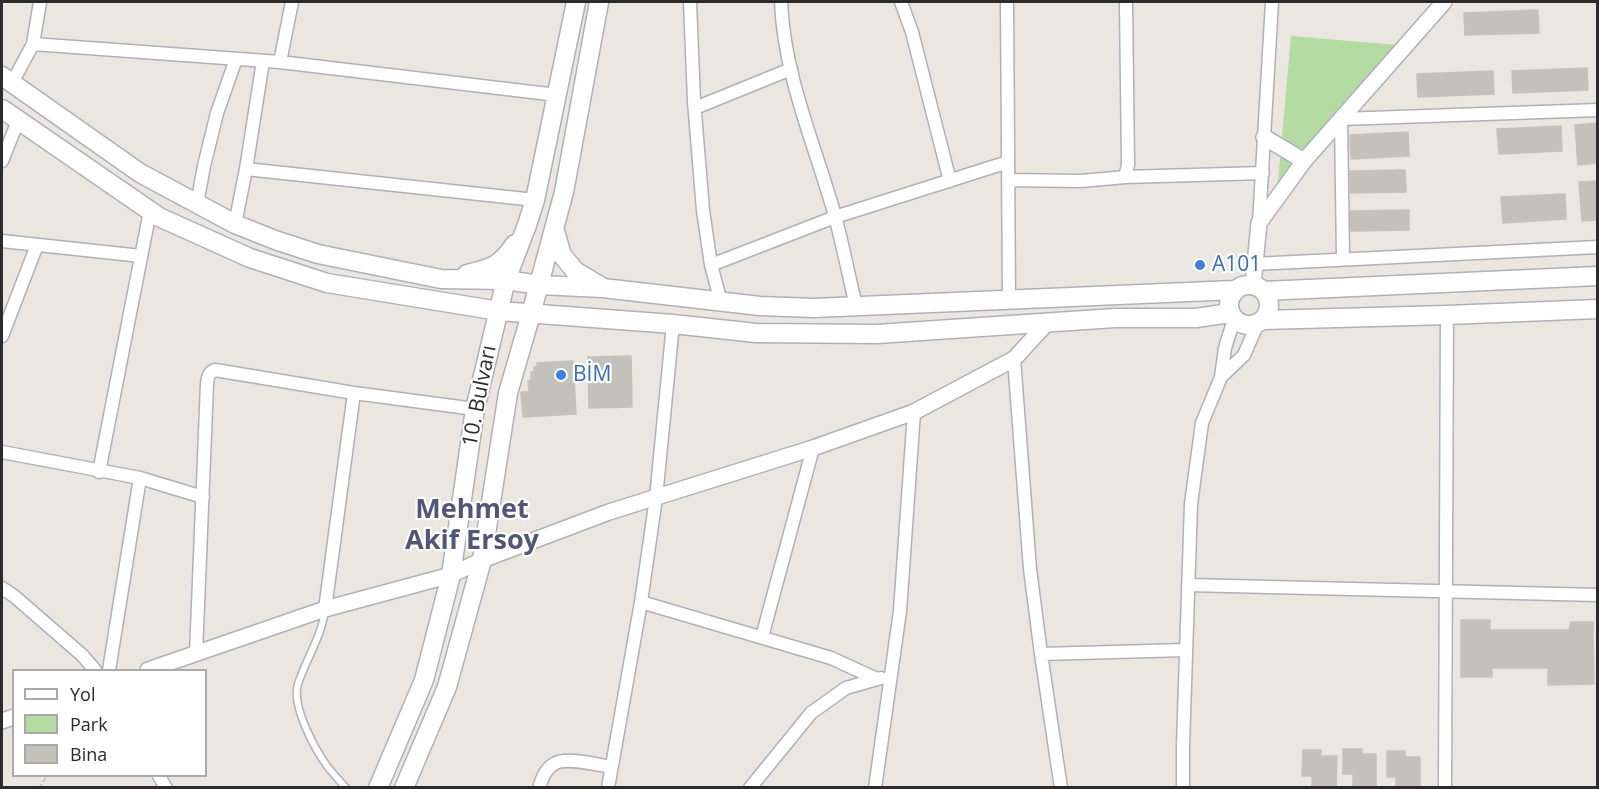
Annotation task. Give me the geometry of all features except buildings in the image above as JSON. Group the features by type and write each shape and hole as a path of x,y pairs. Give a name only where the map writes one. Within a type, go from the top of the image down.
{"main road":[{"name":"10. Bulvarı","path":"378,788 424,680 451,575 475,409 506,280 535,200 576,2"},
{"name":"10. Bulvarı","path":"404,788 447,687 482,560 508,393 564,192 599,2"},
{"path":"7,79 140,173 235,224 318,254 441,279 506,280 539,285 603,288 721,302 814,309 1235,290"},
{"path":"2,109 159,217 250,258 327,283 499,311 674,324 756,333 878,334 1115,318 1232,316 1245,325 1260,321 1598,309"},
{"path":"441,279 488,269 505,258 527,225"},
{"path":"554,228 562,255 575,271 603,288"},
{"path":"1232,316 1229,301 1240,286 1258,288 1598,276"},
{"path":"1258,288 1268,296 1269,309 1260,321"}],"street":[{"path":"7,79 33,44 40,2"},
{"path":"280,62 292,2"},
{"path":"690,2 703,210 711,264 721,302"},
{"path":"781,2 786,49 799,102 835,217 856,306"},
{"path":"901,2 917,52 950,181"},
{"path":"1007,2 1009,299"},
{"path":"1125,177 1128,165 1126,2"},
{"path":"1258,288 1254,264 1263,173 1272,2"},
{"path":"1259,223 1304,161 1444,2"},
{"path":"33,44 280,62 557,95"},
{"path":"197,204 217,113 236,59"},
{"path":"235,224 263,61"},
{"path":"695,108 791,69"},
{"path":"1341,119 1598,110"},
{"path":"1341,119 1343,258"},
{"path":"2,161 18,121"},
{"path":"1264,137 1304,161"},
{"path":"711,264 835,217 1008,162"},
{"path":"246,169 535,200"},
{"path":"1008,180 1081,181 1125,177 1263,173"},
{"path":"99,472 150,211"},
{"path":"2,241 141,256"},
{"path":"2,336 37,245"},
{"path":"1254,264 1598,247"},
{"path":"1445,788 1446,315"},
{"path":"1183,788 1191,504 1202,423 1221,377 1232,316"},
{"path":"1221,377 1244,355 1260,321"},
{"path":"151,669 325,609 451,575 482,560 609,512 813,448 914,412 1014,359 1047,323"},
{"path":"608,788 641,602 656,498 674,324"},
{"path":"1014,359 1030,569 1061,788"},
{"path":"196,654 207,384 210,372 219,371 354,393 475,409"},
{"path":"325,609 354,393"},
{"path":"875,788 900,611 914,412"},
{"path":"762,637 813,448"},
{"path":"2,452 140,478 203,497"},
{"path":"109,669 140,478"},
{"path":"1188,585 1598,595"},
{"path":"2,588 14,596 94,669"},
{"path":"641,602 831,658 877,679"},
{"path":"1041,654 1186,650"},
{"path":"750,788 811,713 846,688 891,675"},
{"path":"539,788 543,775 554,763 568,761 611,767"}],"lane":[{"path":"325,609 323,625 297,688 298,709 312,743 328,768 346,788"}],"green space":[{"path":"1291,36 1397,45 1277,193"}],"place":[{"name":"A101","path":"1200,265"},
{"name":"BİM","path":"561,375"}],"district":[{"name":"Mehmet Akif Ersoy","path":"472,526"}]}
